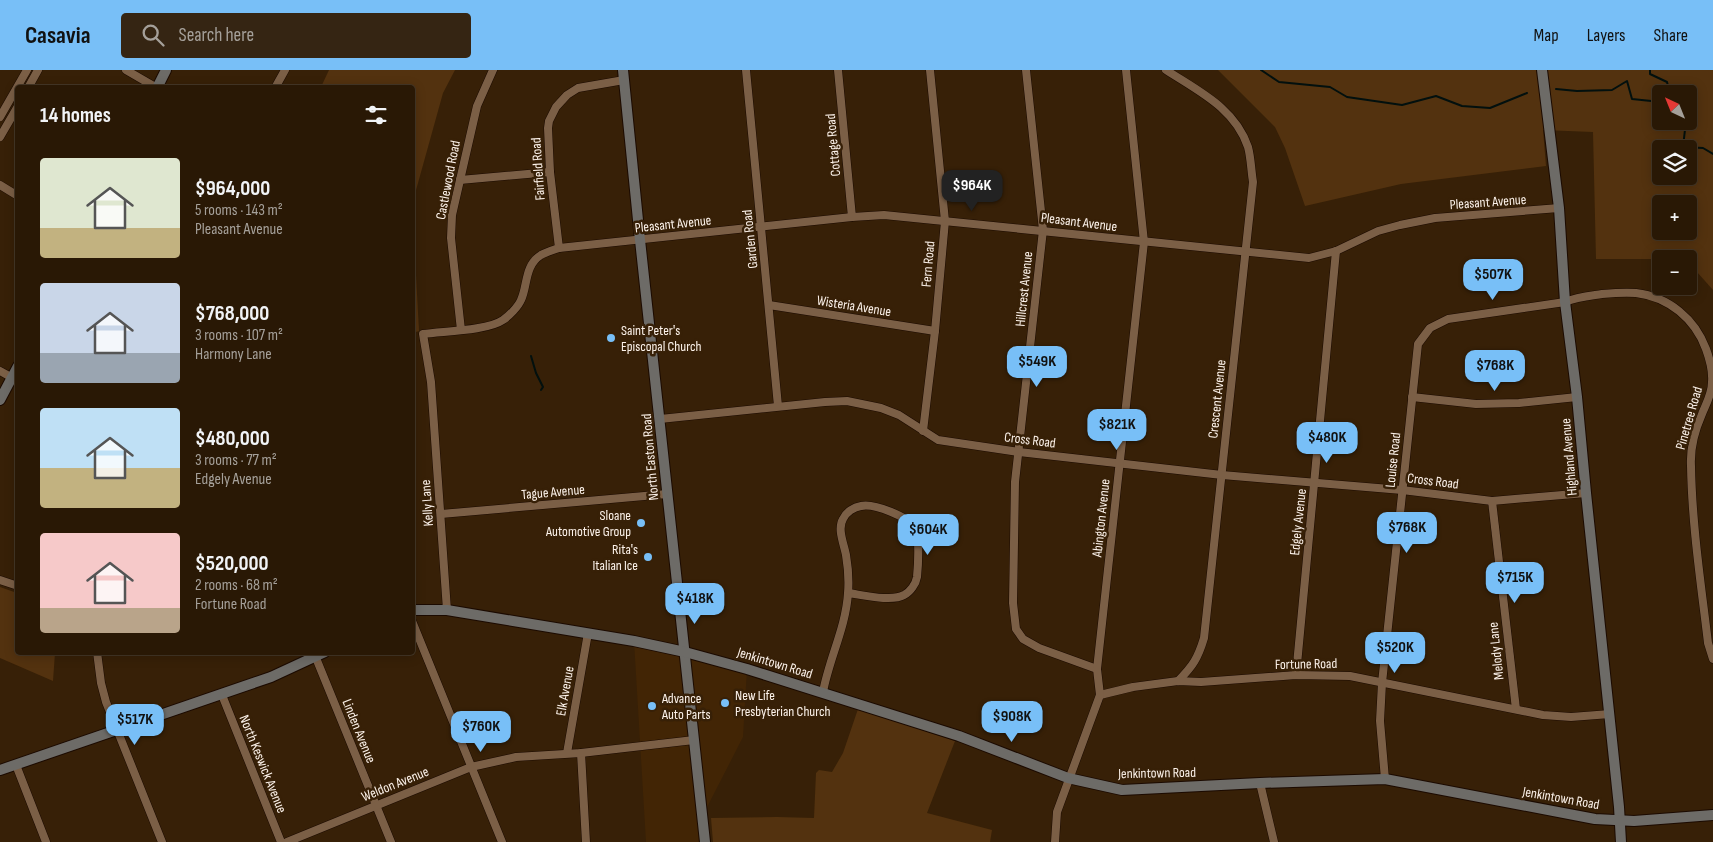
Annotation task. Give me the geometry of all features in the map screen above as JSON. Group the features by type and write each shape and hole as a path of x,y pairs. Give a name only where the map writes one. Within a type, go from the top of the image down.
{"street":[{"path":"18,85 27,70"},
{"path":"30,85 38,70"},
{"path":"126,70 152,85"},
{"path":"158,85 166,70"},
{"path":"277,85 285,70"},
{"name":"Castlewood Road","path":"461,330 451,224 477,106 493,70"},
{"name":"Garden Road","path":"746,70 778,406"},
{"name":"Cottage Road","path":"838,70 852,217"},
{"name":"Fern Road","path":"923,431 935,331 945,221 930,70"},
{"name":"Hillcrest Avenue","path":"1026,70 1043,230 1015,482 1013,603 1016,630 1023,639 1039,648 1097,669"},
{"name":"Abington Avenue","path":"1055,842 1057,812 1100,695 1097,669 1144,242 1126,70"},
{"name":"Crescent Avenue","path":"1166,70 1215,101 1230,114 1240,129 1248,149 1253,182 1204,638 1199,656 1193,666 1178,681"},
{"name":"Highland Avenue","path":"1542,70 1559,208 1565,302 1578,397 1586,493 1621,820 1621,842"},
{"name":"Fairfield Road","path":"559,248 550,172 549,121 556,106 567,95 578,88 624,75"},
{"name":"North Easton Road","path":"624,75 685,652 685,667 705,842"},
{"path":"0,117 15,91"},
{"path":"0,137 15,111"},
{"path":"460,180 550,172"},
{"path":"0,185 15,194"},
{"name":"Pleasant Avenue","path":"423,334 486,327 503,321 520,302 526,277 531,266 541,255 559,248 884,215 1309,258 1336,251 1378,231 1435,218 1559,208"},
{"name":"Edgely Avenue","path":"1296,675 1336,251"},
{"name":"Pinetree Road","path":"1430,328 1448,318 1619,293 1636,293 1651,296 1667,303 1682,313 1695,327 1702,339 1712,370 1712,385 1709,399 1701,416 1690,458 1691,488 1708,643 1713,660"},
{"name":"Wisteria Avenue","path":"769,305 935,331"},
{"name":"Louise Road","path":"1385,778 1380,721 1382,683 1418,344 1430,328"},
{"name":"Kelly Lane","path":"423,334 431,382 447,610"},
{"path":"0,371 14,379 0,400"},
{"path":"1412,397 1476,404 1519,403 1578,397"},
{"name":"Cross Road","path":"660,419 778,406 847,401 881,408 899,415 938,440 1019,452 1222,475 1402,490 1492,502 1586,493"},
{"name":"Tague Avenue","path":"441,514 667,494"},
{"name":"Melody Lane","path":"1492,502 1516,709"},
{"path":"823,692 848,593 846,556 840,528 842,520 852,509 868,506 897,514 909,521 916,529 918,538 917,578 910,591 904,596 896,598 848,593"},
{"path":"0,580 15,585"},
{"name":"Jenkintown Road","path":"415,610 447,610 588,633 685,652 823,692 959,736 1068,778 1122,790 1385,778 1595,819 1634,822 1713,815"},
{"path":"415,628 502,842"},
{"name":"Elk Avenue","path":"567,753 588,633"},
{"path":"97,655 101,683 116,730 162,842"},
{"path":"0,770 222,695 271,677 321,655"},
{"name":"Linden Avenue","path":"316,658 391,842"},
{"name":"Fortune Road","path":"1178,681 1200,682 1296,675 1350,676 1543,715 1571,717 1610,714"},
{"path":"1100,695 1178,681"},
{"name":"North Keswick Avenue","path":"222,695 281,842"},
{"name":"Weldon Avenue","path":"287,842 471,767 516,757 694,740"},
{"path":"581,752 586,842"},
{"path":"16,765 46,842"},
{"path":"1260,783 1274,842"}],"shaded area":[{"path":"329,70 455,70 443,93 415,194 415,85 322,85"},
{"path":"1218,70 1713,70 1713,290 1697,272 1697,250 1652,250 1652,259 1596,259 1593,132 1543,130 1546,166 1401,184 1305,206 1285,148 1275,127"},
{"path":"415,275 416,275 419,331 415,332"},
{"path":"0,587 15,592 15,655 55,655 53,681 0,658"},
{"path":"634,641 747,669 743,737 702,817 705,842 646,842"},
{"path":"858,709 955,741 927,813 992,830 990,842 713,842 711,818 814,818 816,773 819,770 832,772 843,753"}],"waterway":[{"path":"1261,70 1279,82 1330,87 1347,97 1402,105 1436,96 1462,106 1490,108 1527,93"},
{"path":"1650,70 1650,74 1667,82 1668,85"},
{"path":"1556,89 1577,91 1612,90 1627,81 1632,99 1652,101"},
{"path":"1685,130 1683,147 1703,148 1713,154"},
{"path":"531,356 543,387 541,390"}],"place":[{"name":"Saint Peter's Episcopal Church","path":"611,338"},
{"name":"Sloane Automotive Group","path":"641,523"},
{"name":"Rita's Italian Ice","path":"648,557"},
{"name":"New Life Presbyterian Church","path":"725,703"},
{"name":"Advance Auto Parts","path":"652,706"}]}
